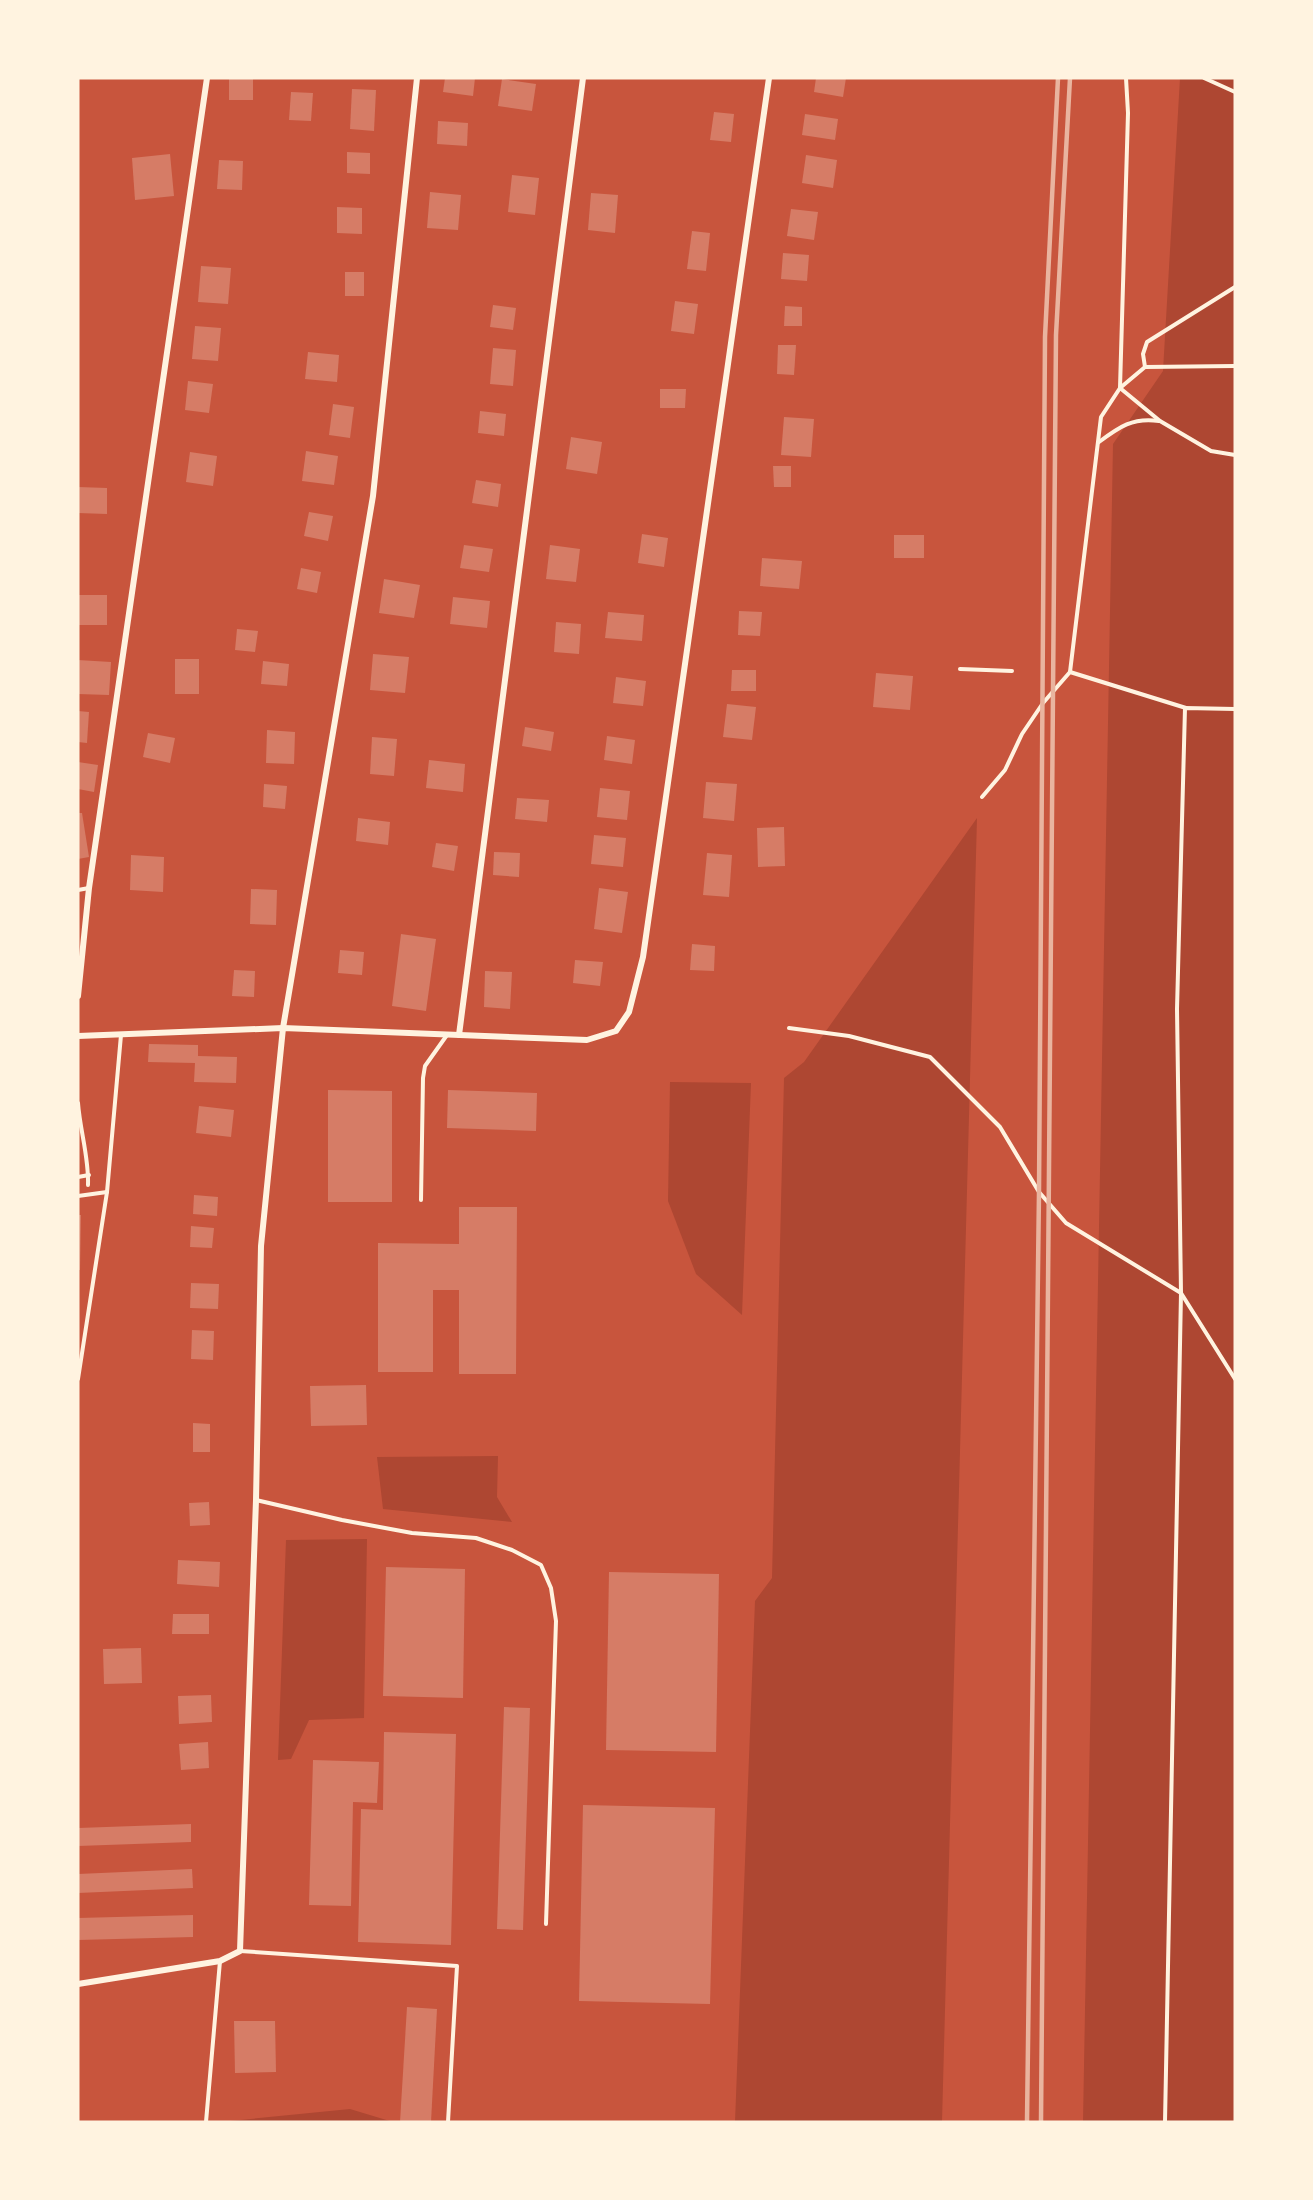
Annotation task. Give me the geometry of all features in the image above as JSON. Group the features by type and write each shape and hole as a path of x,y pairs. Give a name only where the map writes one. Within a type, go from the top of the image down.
{"street":[{"path":"78,996 89,888 207,78"},
{"path":"78,1984 220,1961 240,1951 256,1500 261,1246 283,1028 373,496 417,78"},
{"path":"459,1035 583,78"},
{"path":"78,1036 283,1028 587,1041 616,1031 629,1012 643,957 769,78"}],"lane":[{"path":"960,669 1012,671"},
{"path":"78,890 89,888"},
{"path":"78,1379 107,1192 121,1035"},
{"path":"421,1200 424,1072 425,1066 447,1035"},
{"path":"78,1196 107,1192"},
{"path":"256,1500 412,1533 476,1538 512,1550 541,1565 551,1588 556,1621 546,1923"},
{"path":"240,1951 457,1966 448,2122"},
{"path":"206,2122 220,1961"}],"path":[{"path":"1126,78 1128,113 1120,388 1128,397 1160,421 1211,451 1235,455"},
{"path":"1203,78 1235,92"},
{"path":"1145,368 1143,354 1147,342 1235,287"},
{"path":"982,797 1005,770 1022,734 1042,703 1070,672 1101,417 1120,388 1145,368 1235,366"},
{"path":"1098,443 1118,428 1142,418 1160,421"},
{"path":"1070,672 1185,708 1235,709"},
{"path":"1165,2122 1181,1293 1177,1009 1185,708"},
{"path":"789,1028 849,1036 930,1057 1000,1127 1039,1192 1066,1223 1181,1293 1235,1379"},
{"path":"78,1103 88,1175 88,1195"},
{"path":"78,1177 88,1175"}],"shaded area":[{"path":"1180,78 1235,78 1235,2122 1083,2122 1113,444 1163,371"},
{"path":"977,818 942,2122 735,2122 755,1601 772,1578 784,1078 804,1062"},
{"path":"670,1082 751,1083 742,1315 696,1274 668,1201"},
{"path":"498,1456 497,1497 512,1522 383,1509 377,1457"},
{"path":"367,1539 364,1718 309,1720 291,1759 278,1760 286,1540"},
{"path":"350,2109 393,2122 220,2122"}],"building":[{"path":"229,78 253,78 253,100 229,100"},
{"path":"445,78 475,78 473,96 443,92"},
{"path":"816,78 846,78 843,97 814,92"},
{"path":"502,79 536,84 532,111 498,106"},
{"path":"352,89 376,90 374,131 350,129"},
{"path":"291,92 313,93 311,121 289,120"},
{"path":"714,112 734,114 731,142 710,140"},
{"path":"805,114 838,119 835,140 802,135"},
{"path":"438,121 468,123 467,146 437,144"},
{"path":"347,152 370,153 370,174 347,173"},
{"path":"170,154 174,196 135,200 132,158"},
{"path":"806,155 837,160 833,188 802,183"},
{"path":"219,160 243,161 242,190 217,189"},
{"path":"512,175 539,178 535,215 508,212"},
{"path":"430,192 461,195 458,230 427,228"},
{"path":"591,193 618,195 615,233 588,230"},
{"path":"337,207 362,208 362,234 337,233"},
{"path":"791,209 818,212 814,240 787,236"},
{"path":"692,231 710,233 706,271 687,269"},
{"path":"783,253 809,255 807,281 781,279"},
{"path":"201,266 231,268 228,304 198,302"},
{"path":"345,272 364,272 364,296 345,296"},
{"path":"675,301 698,304 694,334 671,331"},
{"path":"493,305 516,308 513,330 490,327"},
{"path":"785,306 802,307 802,326 784,326"},
{"path":"195,326 221,328 218,361 192,359"},
{"path":"778,345 796,345 794,375 777,374"},
{"path":"493,348 516,350 513,386 490,384"},
{"path":"308,352 339,355 337,382 305,379"},
{"path":"188,381 213,384 209,413 185,410"},
{"path":"660,389 686,389 685,408 660,408"},
{"path":"333,404 354,407 350,438 329,435"},
{"path":"480,411 506,414 504,436 478,433"},
{"path":"784,417 814,419 811,457 781,455"},
{"path":"571,437 602,442 597,474 566,469"},
{"path":"306,451 338,456 334,485 302,481"},
{"path":"190,452 217,456 213,486 186,482"},
{"path":"773,466 791,466 791,487 774,487"},
{"path":"476,480 501,484 498,507 472,503"},
{"path":"78,487 107,488 107,514 78,513"},
{"path":"309,512 333,516 328,541 304,536"},
{"path":"642,534 668,538 664,567 638,563"},
{"path":"894,535 924,535 924,558 894,558"},
{"path":"464,545 493,549 489,572 460,568"},
{"path":"550,545 580,549 576,582 546,579"},
{"path":"762,558 802,561 799,589 760,586"},
{"path":"301,568 321,572 317,593 297,589"},
{"path":"384,579 420,585 414,618 379,613"},
{"path":"78,595 107,595 107,625 78,625"},
{"path":"453,597 490,601 487,628 450,624"},
{"path":"739,611 762,612 760,636 738,635"},
{"path":"608,612 644,615 642,641 605,638"},
{"path":"556,622 581,624 579,654 554,652"},
{"path":"237,629 258,631 255,652 235,650"},
{"path":"373,654 409,657 405,693 370,690"},
{"path":"175,659 199,659 199,694 175,694"},
{"path":"78,660 111,662 109,695 78,694"},
{"path":"263,661 289,664 287,686 261,684"},
{"path":"732,670 756,670 756,691 731,691"},
{"path":"876,673 913,676 910,710 873,707"},
{"path":"616,677 646,681 643,706 613,703"},
{"path":"727,704 756,707 752,740 723,737"},
{"path":"78,711 89,712 87,743 78,742"},
{"path":"525,727 554,732 551,751 522,746"},
{"path":"267,730 295,732 294,764 266,763"},
{"path":"148,733 175,738 170,763 143,757"},
{"path":"607,736 635,740 632,764 604,760"},
{"path":"372,737 397,739 394,776 370,774"},
{"path":"429,760 465,764 463,792 426,788"},
{"path":"78,762 98,765 94,792 78,789"},
{"path":"706,782 737,784 734,821 703,818"},
{"path":"264,784 287,786 285,809 263,807"},
{"path":"600,788 630,791 627,820 597,817"},
{"path":"517,798 549,800 547,822 515,819"},
{"path":"78,813 82,813 89,857 78,859"},
{"path":"358,818 390,822 388,845 356,841"},
{"path":"784,827 785,866 758,867 757,828"},
{"path":"594,835 626,838 623,867 591,864"},
{"path":"436,843 458,846 454,871 432,867"},
{"path":"494,852 520,853 519,877 493,875"},
{"path":"707,853 732,855 729,897 703,895"},
{"path":"131,855 164,857 163,892 130,890"},
{"path":"599,888 628,892 622,933 594,929"},
{"path":"251,889 277,890 276,925 250,924"},
{"path":"401,934 436,939 426,1011 392,1006"},
{"path":"692,944 715,946 714,971 690,970"},
{"path":"340,950 364,952 362,975 338,973"},
{"path":"575,960 603,962 600,986 573,983"},
{"path":"234,970 255,971 254,997 232,996"},
{"path":"485,971 512,972 510,1009 484,1007"},
{"path":"149,1044 198,1045 198,1056 237,1057 236,1083 194,1082 195,1063 148,1062"},
{"path":"328,1090 392,1091 392,1202 328,1202"},
{"path":"448,1090 537,1093 536,1131 447,1128"},
{"path":"199,1106 234,1110 231,1137 196,1133"},
{"path":"194,1195 218,1197 217,1216 193,1214"},
{"path":"459,1207 517,1207 516,1374 459,1374 459,1290 433,1290 433,1372 378,1372 378,1243 459,1244"},
{"path":"78,1215 81,1215 80,1270 78,1270"},
{"path":"191,1226 214,1228 212,1248 190,1247"},
{"path":"191,1283 219,1284 218,1309 190,1308"},
{"path":"192,1330 214,1331 213,1360 191,1359"},
{"path":"366,1385 367,1425 311,1426 310,1386"},
{"path":"193,1423 210,1424 210,1452 193,1452"},
{"path":"209,1502 210,1525 190,1526 189,1503"},
{"path":"178,1560 220,1562 219,1587 177,1584"},
{"path":"386,1567 465,1569 463,1698 383,1696"},
{"path":"609,1572 719,1574 716,1752 606,1750"},
{"path":"173,1614 209,1614 209,1634 172,1634"},
{"path":"141,1648 142,1683 104,1684 103,1649"},
{"path":"211,1695 212,1722 179,1724 178,1696"},
{"path":"504,1707 530,1708 523,1930 497,1929"},
{"path":"384,1732 456,1734 451,1945 358,1942 361,1809 383,1810"},
{"path":"208,1742 209,1768 181,1770 179,1744"},
{"path":"313,1760 379,1762 377,1803 353,1802 351,1906 309,1905"},
{"path":"583,1805 715,1808 710,2004 579,2001"},
{"path":"191,1824 191,1842 78,1846 78,1828"},
{"path":"192,1869 193,1888 78,1893 78,1874"},
{"path":"193,1915 193,1937 78,1940 78,1918"},
{"path":"407,2007 437,2009 431,2122 400,2122"},
{"path":"234,2021 275,2021 276,2072 235,2073"}],"railway":[{"path":"1027,2122 1039,1192 1045,337 1058,78"},
{"path":"1041,2122 1056,335 1070,78"}]}
